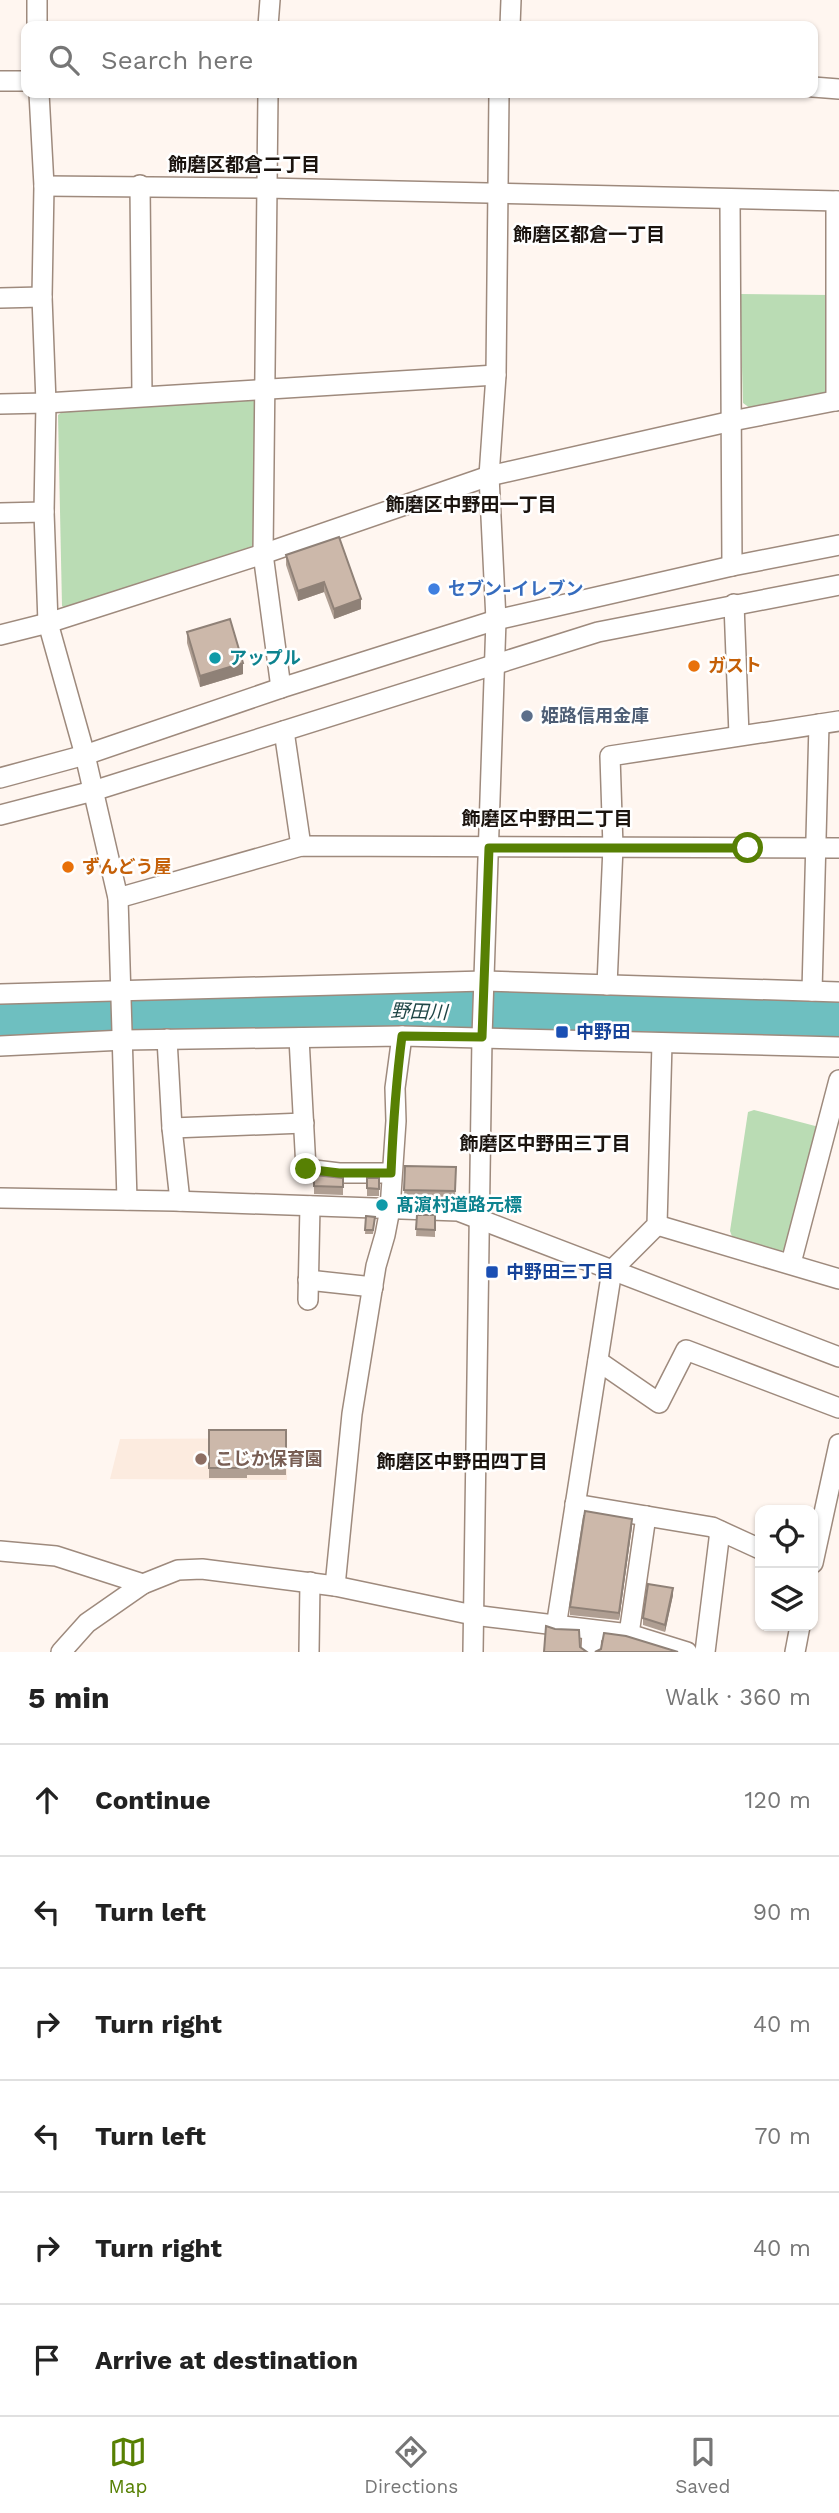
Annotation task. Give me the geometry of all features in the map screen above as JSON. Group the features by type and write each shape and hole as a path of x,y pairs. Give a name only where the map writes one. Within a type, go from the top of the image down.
{"street":[{"path":"37,0 37,21"},
{"path":"268,21 270,0"},
{"path":"510,21 511,0"},
{"path":"0,81 21,81"},
{"path":"818,88 839,89"},
{"path":"39,98 44,186 42,297 48,623 85,755 118,898 127,1200"},
{"path":"268,98 264,554 281,688"},
{"path":"473,1652 482,1037 496,620 489,477 496,375 499,98"},
{"path":"140,185 142,396"},
{"path":"0,635 48,623 264,554 489,477 732,421 838,400 837,201 265,187 44,186"},
{"path":"730,200 732,566"},
{"path":"0,298 42,297"},
{"path":"0,404 46,404 496,375"},
{"path":"0,513 44,512"},
{"path":"0,778 85,755 281,688 496,620 732,566 839,545"},
{"path":"0,816 93,791 598,632 839,585"},
{"path":"734,604 738,735"},
{"path":"607,985 613,847 611,756 839,721"},
{"path":"812,990 819,723"},
{"path":"284,731 302,846"},
{"path":"118,898 302,846 839,848"},
{"path":"0,995 121,989 484,981 839,992"},
{"path":"335,1586 352,1414 373,1287 390,1209 396,1121 395,1088 402,1036"},
{"path":"0,1046 124,1040 402,1036 839,1047"},
{"path":"299,1038 306,1169 339,1173 391,1173"},
{"path":"167,1039 172,1128 180,1201"},
{"path":"556,1627 612,1270 657,1225 662,1043"},
{"path":"791,1263 839,1080"},
{"path":"172,1128 304,1123"},
{"path":"0,1198 180,1201 458,1211 839,1357"},
{"path":"307,1300 310,1206"},
{"path":"657,1225 839,1279"},
{"path":"309,1280 373,1287"},
{"path":"598,1361 659,1403 686,1350 839,1408"},
{"path":"818,1540 839,1444"},
{"path":"575,1504 712,1527 755,1547"},
{"path":"629,1634 646,1516"},
{"path":"705,1652 720,1531"},
{"path":"0,1551 56,1556 143,1584"},
{"path":"61,1652 87,1623 143,1584 178,1570 202,1569 335,1586 473,1615 629,1634 687,1652"},
{"path":"309,1652 310,1582"},
{"path":"591,1652 592,1630"},
{"path":"795,1652 799,1631"}],"shaded area":[{"name":"こじか保育園","path":"287,1438 287,1480 110,1479 120,1439"}],"green space":[{"path":"740,294 830,295 831,387 825,394 750,408 743,403"},
{"path":"255,400 260,407 257,541 251,547 67,609 62,606 58,415 62,412"},
{"path":"754,1110 819,1127 788,1248 780,1252 733,1239 730,1231 748,1112"}],"water":[{"name":"野田川","path":"308,991 501,991 839,1001 839,1037 524,1029 315,1028 105,1032 0,1038 0,1001"}],"building":[{"path":"339,537 361,599 334,609 324,582 298,591 286,555"},
{"name":"アップル","path":"230,619 243,663 200,676 187,632"},
{"path":"405,1166 456,1167 455,1191 404,1190"},
{"path":"314,1175 343,1178 343,1187 314,1186"},
{"path":"367,1178 379,1178 379,1189 367,1188"},
{"path":"417,1215 435,1215 435,1230 416,1229"},
{"path":"366,1216 375,1217 373,1230 365,1230"},
{"path":"209,1430 286,1430 286,1464 209,1468"},
{"path":"585,1511 632,1519 619,1613 570,1607"},
{"path":"648,1584 673,1588 665,1625 643,1618"},
{"path":"546,1626 579,1630 580,1647 587,1652 544,1652"},
{"path":"604,1633 626,1636 678,1652 595,1652 601,1649"}],"place":[{"name":"セブン-イレブン","path":"434,589"},
{"name":"アップル","path":"215,658"},
{"name":"ガスト","path":"694,666"},
{"name":"姫路信用金庫","path":"527,716"},
{"name":"ずんどう屋","path":"68,867"},
{"name":"中野田","path":"562,1032"},
{"name":"髙濵村道路元標","path":"382,1205"},
{"name":"中野田三丁目","path":"492,1272"},
{"name":"こじか保育園","path":"201,1459"}],"district":[{"name":"飾磨区都倉二丁目","path":"244,164"},
{"name":"飾磨区都倉一丁目","path":"589,234"},
{"name":"飾磨区中野田一丁目","path":"471,504"},
{"name":"飾磨区中野田二丁目","path":"547,818"},
{"name":"飾磨区中野田三丁目","path":"545,1143"},
{"name":"飾磨区中野田四丁目","path":"462,1461"}],"route":[{"path":"306,1169 339,1173 391,1173 396,1121 395,1088 402,1036 482,1037 489,848 748,848"}]}
